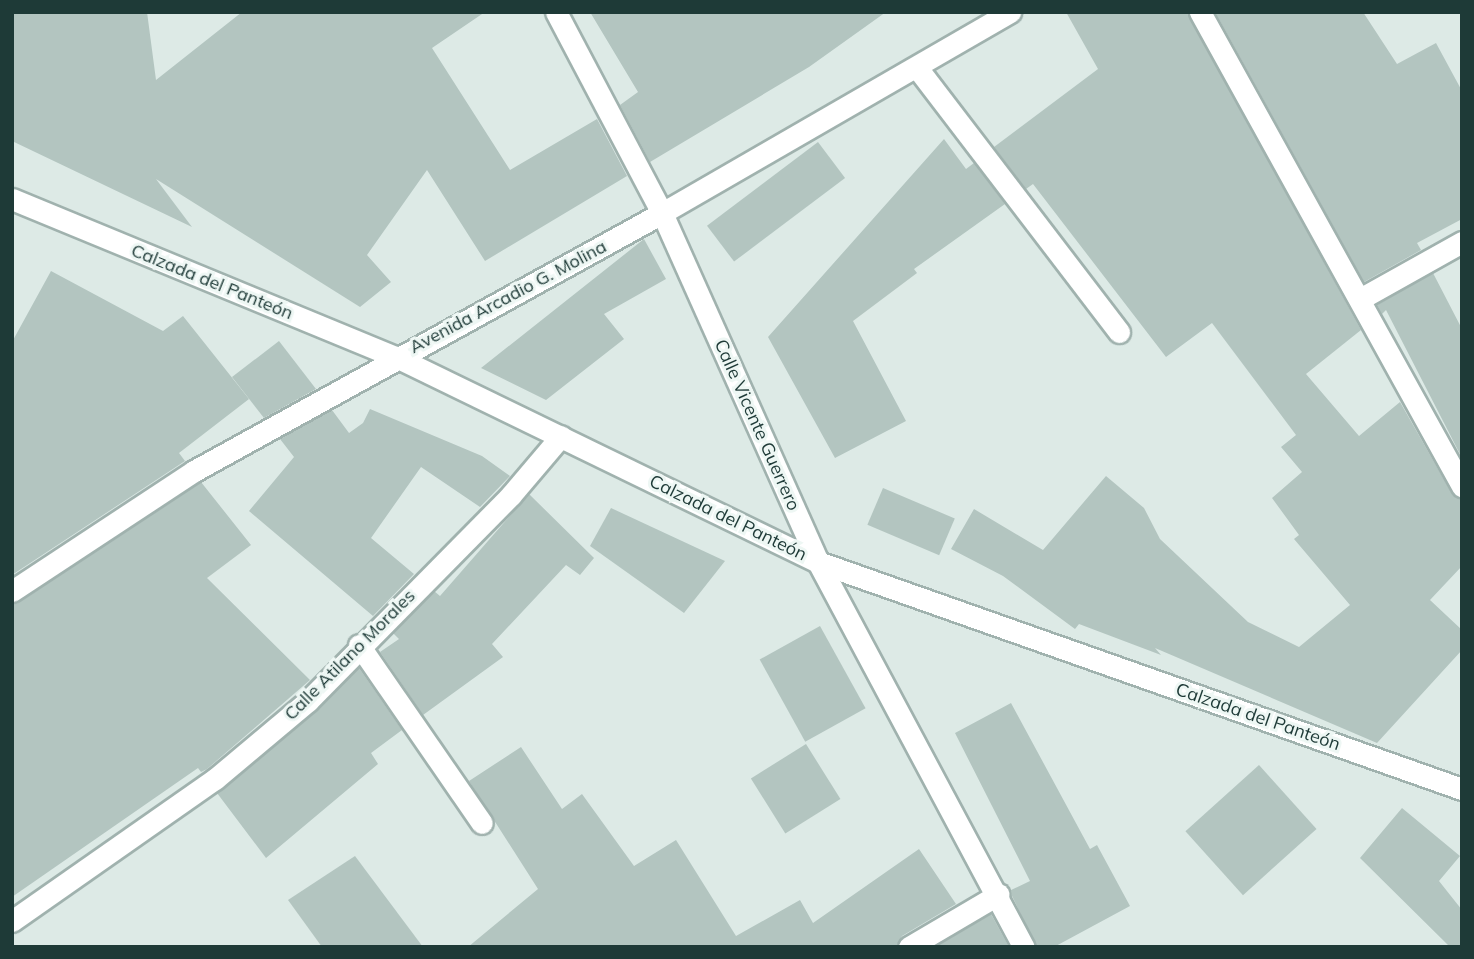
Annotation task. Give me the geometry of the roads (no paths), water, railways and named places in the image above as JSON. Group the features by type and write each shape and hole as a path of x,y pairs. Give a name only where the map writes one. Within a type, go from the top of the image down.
{"street":[{"name":"Calle Vicente Guerrero","path":"556,12 662,213 818,562 999,894 1024,947"},
{"name":"Avenida Arcadio G. Molina","path":"12,591 194,471 918,69 1010,12"},
{"path":"1200,12 1462,486"},
{"path":"918,69 1119,332"},
{"name":"Calzada del Panteón","path":"12,199 396,358 818,562 1462,789"},
{"path":"1360,299 1462,242"},
{"name":"Calle Atilano Morales","path":"12,921 215,779 307,701 359,645 511,495 561,436"},
{"path":"359,645 482,823"},
{"path":"909,947 999,894"}]}
